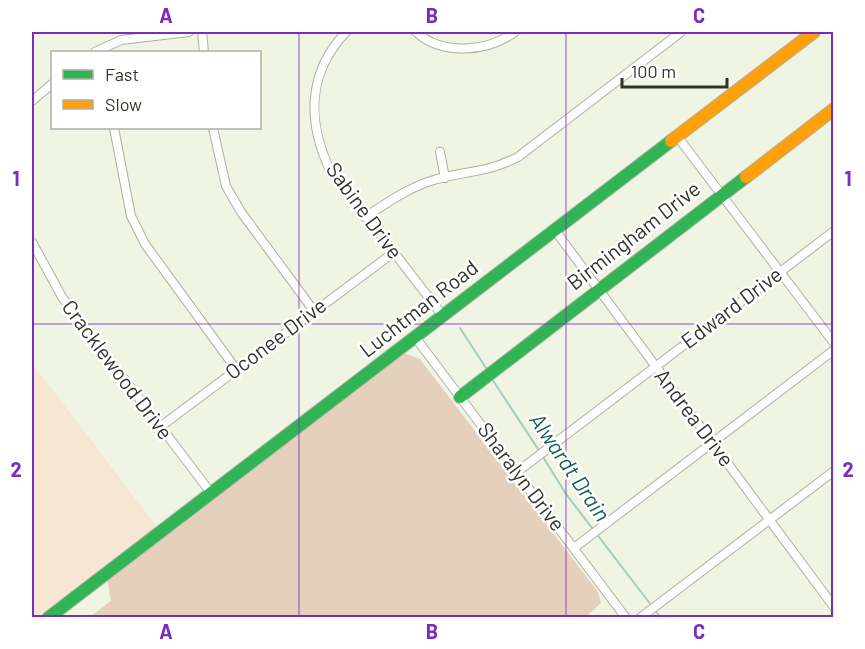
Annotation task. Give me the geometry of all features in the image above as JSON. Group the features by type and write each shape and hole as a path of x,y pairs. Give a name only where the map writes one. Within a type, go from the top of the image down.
{"street":[{"path":"97,51 121,40 189,32"},
{"path":"202,32 204,51"},
{"name":"Sabine Drive","path":"346,32 335,44 322,66 315,94 314,123 320,147 329,168 443,316"},
{"path":"416,32 442,46 465,49 487,46 515,32"},
{"path":"365,217 403,192 446,178 495,169 518,157 681,32"},
{"name":"Luchtman Road","path":"54,616 554,229 814,32"},
{"path":"32,101 51,85"},
{"name":"Birmingham Drive","path":"460,397 834,109"},
{"path":"114,129 131,216 145,244 236,369"},
{"path":"213,129 219,164 231,195 314,311"},
{"path":"677,135 834,343"},
{"path":"440,152 446,178"},
{"name":"Andrea Drive","path":"554,229 834,607"},
{"name":"Edward Drive","path":"517,472 834,231"},
{"name":"Cracklewood Drive","path":"32,242 62,297 211,493"},
{"name":"Oconee Drive","path":"160,427 393,253"},
{"name":"Sharalyn Drive","path":"415,337 626,618"},
{"path":"574,548 834,350"},
{"path":"640,618 834,471"}],"shaded area":[{"path":"404,353 420,359 598,592 601,603 585,618 88,618 111,601 107,578"},
{"path":"32,363 157,527 35,618 32,617"}],"waterway":[{"name":"Alwardt Drain","path":"460,328 488,371"},
{"name":"Alwardt Drain","path":"492,379 540,452"},
{"name":"Alwardt Drain","path":"543,457 566,494 661,618"}],"traffic: fast":[{"path":"48,618 671,141"},
{"path":"460,397 746,177"}],"traffic: slow":[{"path":"671,141 814,32"},
{"path":"746,177 834,109"}]}
